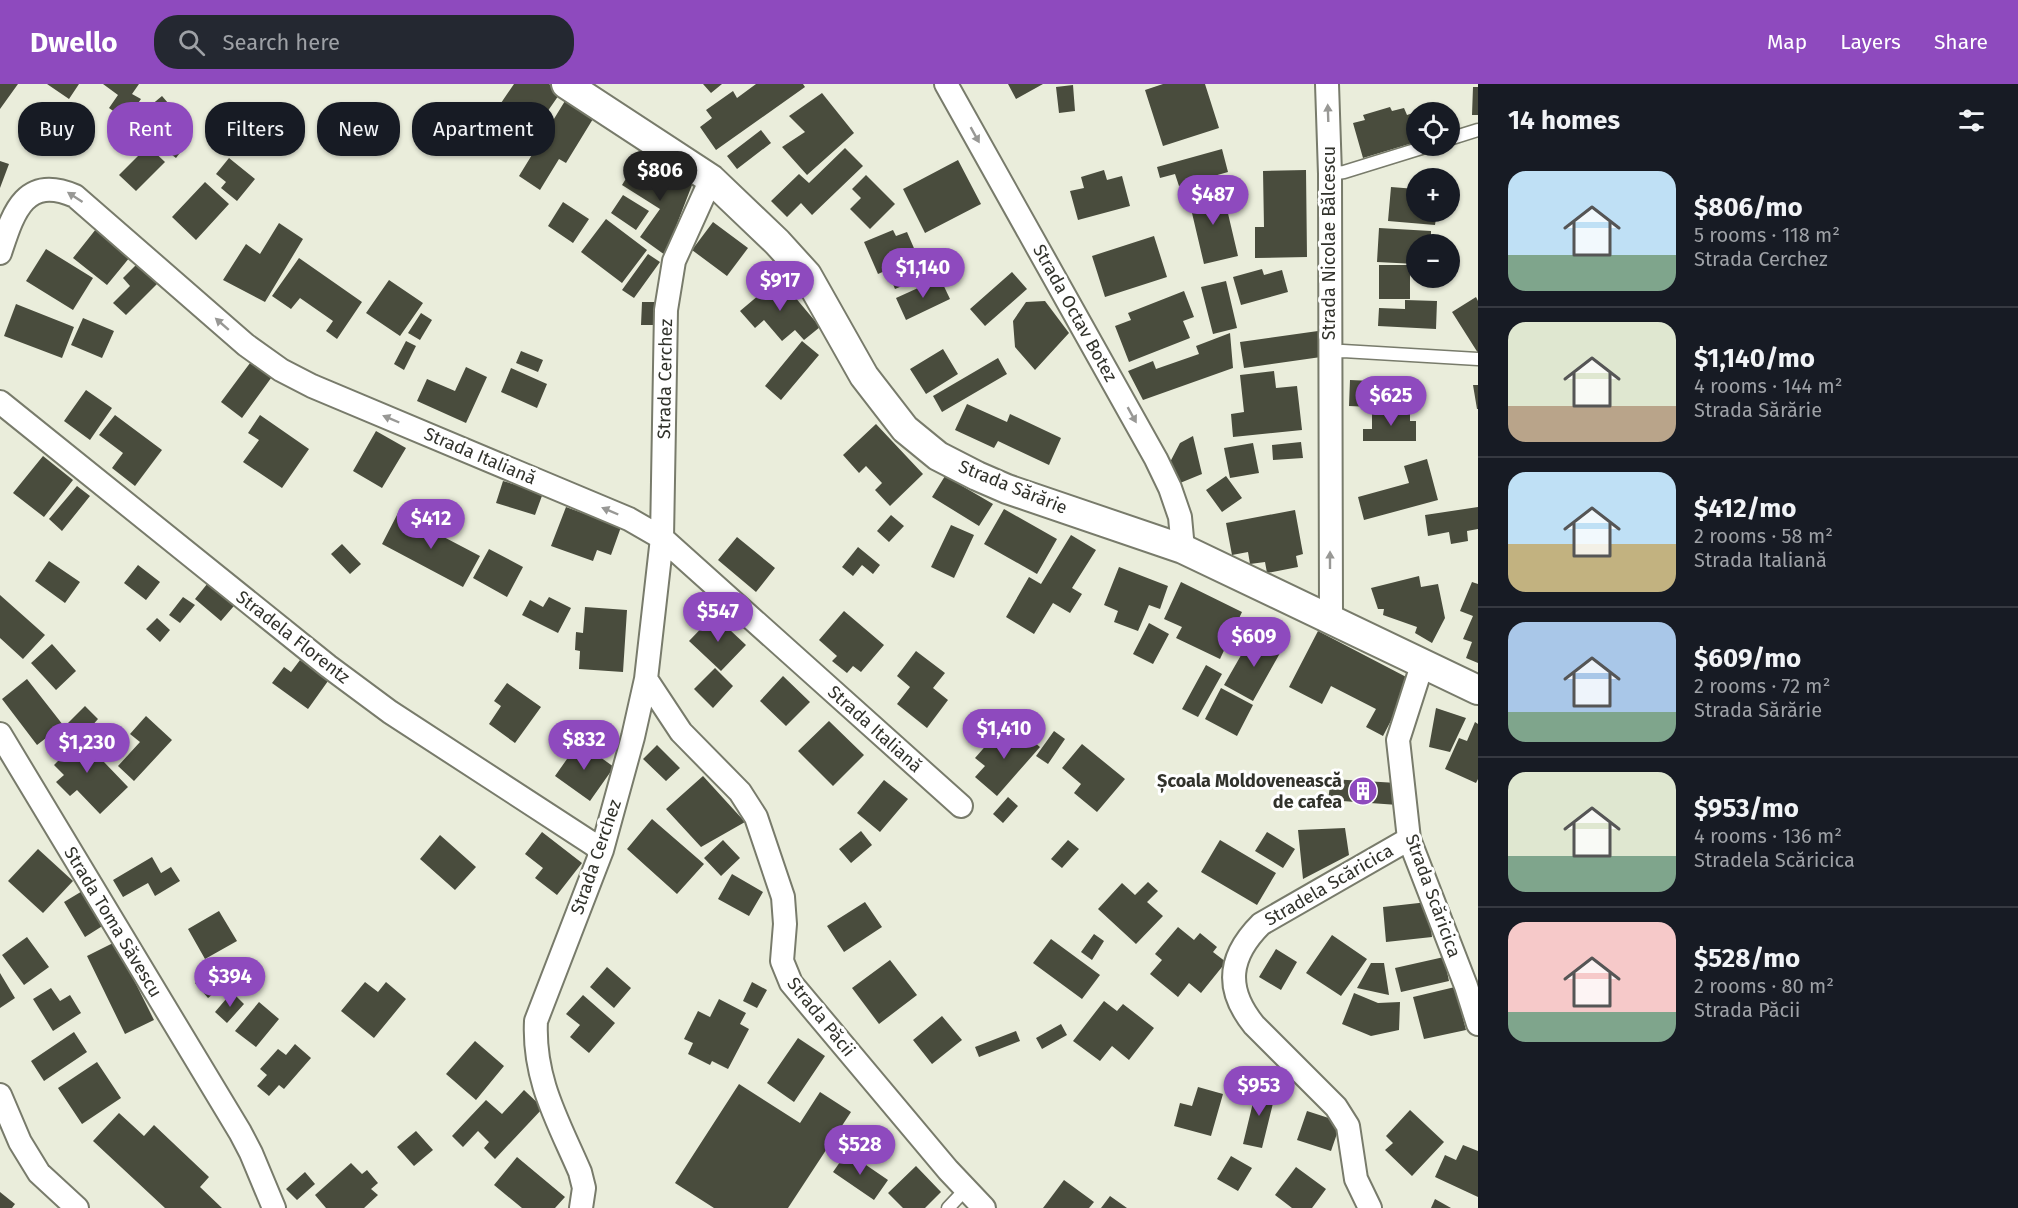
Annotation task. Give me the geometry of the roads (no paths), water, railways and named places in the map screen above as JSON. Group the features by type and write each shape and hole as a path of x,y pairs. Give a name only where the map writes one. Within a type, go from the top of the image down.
{"street":[{"name":"Strada Sărărie","path":"566,84 711,179 777,242 807,275 864,376 905,429 938,456 1007,489 1183,549 1424,662 1478,690"},
{"name":"Strada Octav Botez","path":"946,84 1156,459 1170,488 1180,517 1183,549"},
{"name":"Strada Nicolae Bălcescu","path":"1327,84 1330,174 1331,619"},
{"name":"Strada Cerchez","path":"581,1208 584,1188 580,1172 542,1080 537,1061 536,1021 602,850 633,737 646,679 662,537 668,300 674,261 711,179"},
{"name":"Strada Italiană","path":"0,253 17,207 32,194 49,189 62,190 75,196 246,345 281,370 312,386 629,519 662,537 961,806"},
{"name":"Stradela Florentz","path":"0,402 328,666 390,712 602,850"},
{"name":"Strada Scăricica","path":"1424,662 1398,740 1409,838 1466,986 1478,1024"},
{"name":"Strada Păcii","path":"646,679 681,732 740,792 756,817 783,897 784,924 781,951 782,961 791,983 966,1190 984,1208"},
{"name":"Strada Toma Săvescu","path":"0,734 240,1132 274,1208"},
{"name":"Stradela Scăricica","path":"1370,1208 1356,1179 1348,1126 1336,1107 1254,1025 1243,1011 1233,978 1237,956 1248,937 1261,924 1409,838"},
{"path":"0,1095 20,1142 39,1173 77,1208"}],"lane":[{"path":"1460,136 1478,130"},
{"path":"1330,174 1344,172 1406,153"},
{"path":"1329,352 1478,359"},
{"path":"948,1208 966,1190"}],"place":[{"name":"Școala Moldovenească de cafea","path":"1363,791"}]}
